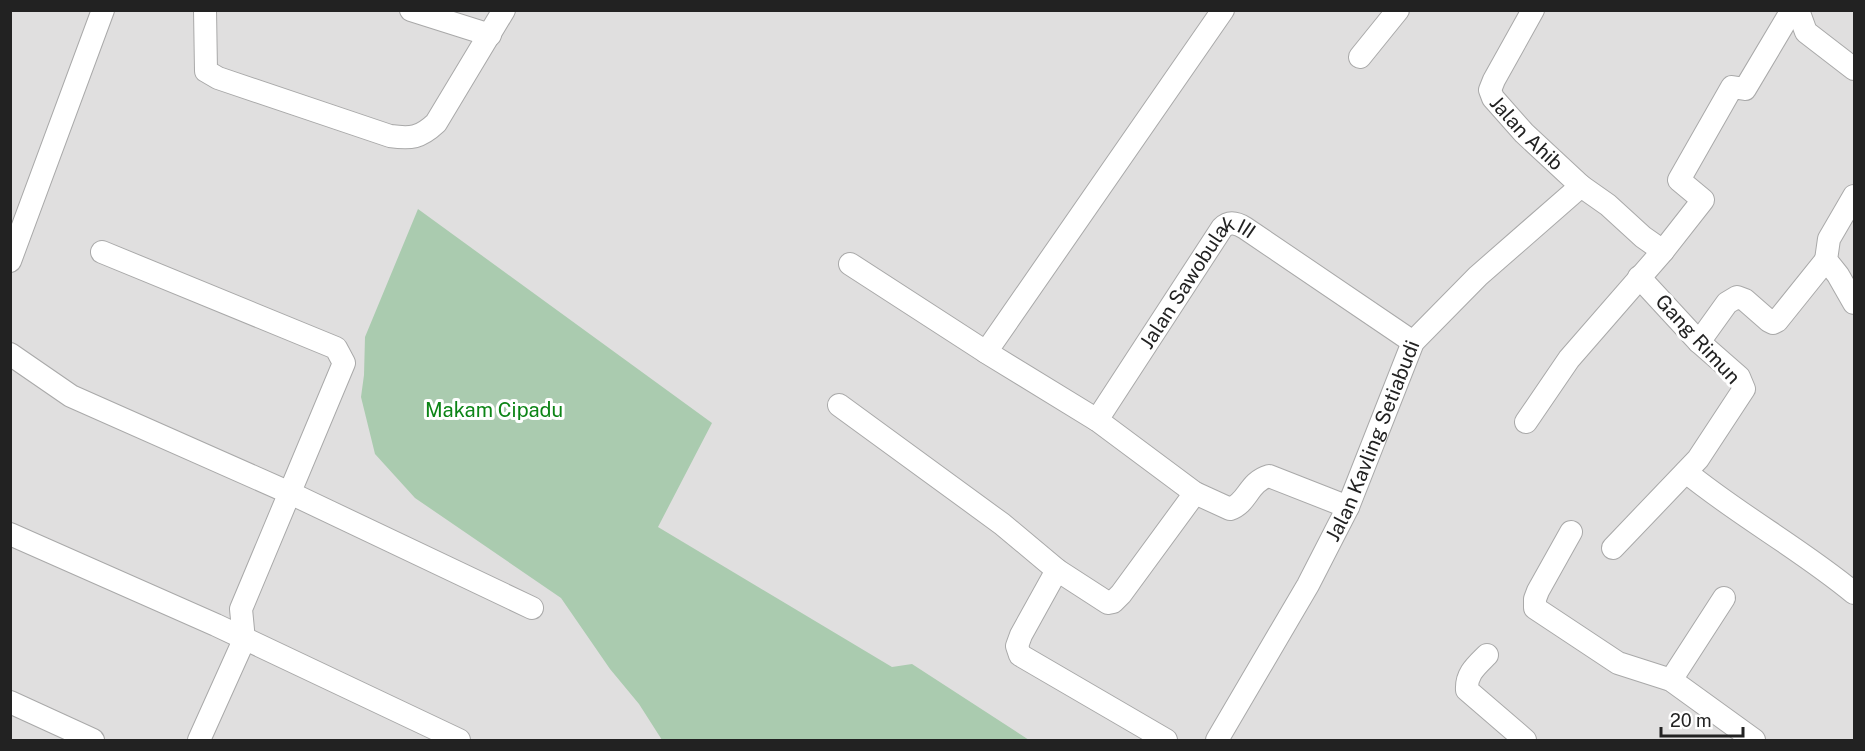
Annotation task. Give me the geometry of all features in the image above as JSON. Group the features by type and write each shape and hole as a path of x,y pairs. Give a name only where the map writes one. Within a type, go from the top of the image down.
{"street":[{"path":"10,261 103,10"},
{"path":"205,10 206,71 212,75 390,136 410,139 426,133 436,123 504,10"},
{"path":"411,10 490,35"},
{"path":"986,352 1223,10"},
{"path":"1360,57 1398,10"},
{"name":"Jalan Ahib","path":"1533,10 1490,90 1493,98 1524,133 1581,186"},
{"path":"1526,422 1569,359 1663,251 1703,200 1678,180 1732,87 1745,89 1792,10"},
{"path":"1798,10 1806,32 1854,69"},
{"path":"1581,186 1608,205 1643,237 1663,251"},
{"name":"Jalan Kavling Setiabudi","path":"1217,741 1308,585 1348,507 1413,342 1478,276 1581,186"},
{"path":"1699,342 1727,303 1737,297 1745,300 1769,321 1773,323 1777,321 1826,260 1829,238 1854,196"},
{"name":"Jalan Sawobulak III","path":"1097,420 1222,228 1233,223 1245,228 1413,342"},
{"path":"102,252 336,348 344,363 241,609 244,640 199,741"},
{"path":"1826,260 1838,275 1854,303"},
{"path":"850,264 1097,420 1195,493 1230,509 1239,506 1252,485 1260,478 1269,476 1348,507"},
{"name":"Gang Rimun","path":"1639,277 1699,342 1739,377 1744,389 1698,459 1686,472"},
{"path":"10,354 71,396 290,493 532,608"},
{"path":"840,405 1002,524 1057,570 1102,600 1113,602 1195,493"},
{"path":"1613,548 1686,472 1732,508 1836,578 1854,593"},
{"path":"1571,532 1538,591 1535,608 1618,663 1671,680 1754,741"},
{"path":"10,534 459,741"},
{"path":"1057,570 1021,635 1017,646 1020,655 1166,741"},
{"path":"1671,680 1724,598"},
{"path":"1487,655 1466,680 1467,690 1525,741"},
{"path":"10,702 93,741"}],"shaded area":[{"path":"10,11 1854,11 1854,740 11,740"}],"green space":[{"name":"Makam Cipadu","path":"418,209 712,423 658,527 892,667 912,664 1029,740 662,740 639,704 610,669 561,598 415,498 375,454 361,397 365,337"}]}
